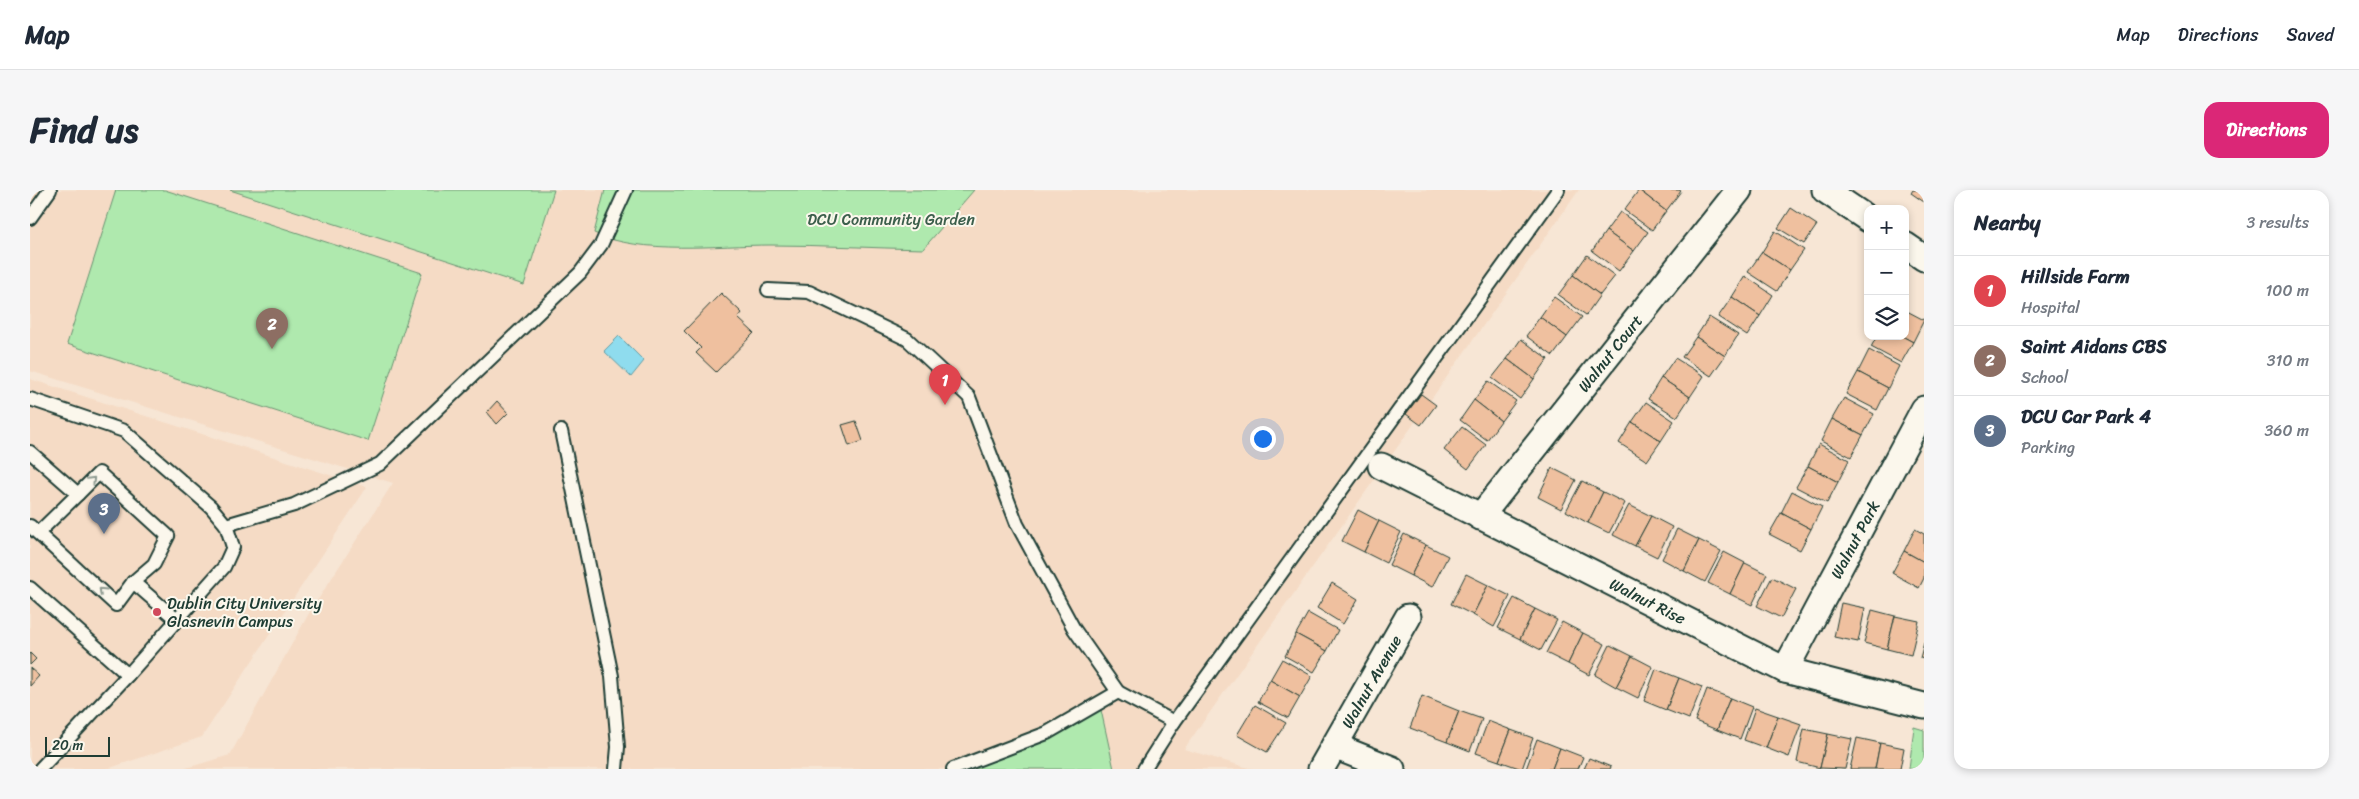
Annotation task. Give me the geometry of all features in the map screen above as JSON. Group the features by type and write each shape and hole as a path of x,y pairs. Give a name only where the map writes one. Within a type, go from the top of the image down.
{"street":[{"name":"Walnut Court","path":"1480,517 1739,190"},
{"path":"1825,190 1864,216"},
{"path":"1909,248 1924,258"},
{"name":"Walnut Park","path":"1784,670 1924,408"},
{"name":"Walnut Rise","path":"1381,466 1784,670 1924,706"},
{"name":"Walnut Avenue","path":"1321,769 1408,617"},
{"name":"Walnut Avenue","path":"1334,746 1392,769"}],"lane":[{"path":"30,218 50,190"},
{"path":"226,525 294,506 380,464 580,273 601,245 626,190"},
{"path":"1144,769 1174,722 1558,190"},
{"path":"768,290 809,292 907,340 969,397 1017,524 1074,629 1118,692 1174,722"},
{"path":"30,399 124,431 211,507 226,525 233,548 224,567 128,675 40,769"},
{"path":"561,431 612,676 618,747 616,769"},
{"path":"30,452 78,494"},
{"path":"99,472 168,536 154,564 133,582 116,605 34,529 78,494 99,472"},
{"path":"133,582 177,620"},
{"path":"30,588 128,675"},
{"path":"953,769 1047,732 1118,692"}],"shaded area":[{"path":"30,190 1579,190 1184,749 1252,769 183,769 230,755 308,615 393,483 30,371"},
{"name":"Dublin City University Glasnevin Campus","path":"30,379 367,487 202,737 107,769 30,769"}],"green space":[{"path":"116,190 165,190 422,273 368,441 67,344"},
{"path":"230,190 554,190 524,285"},
{"name":"DCU Community Garden","path":"605,190 974,190 923,249 790,245 680,247 634,244 613,240 594,233"},
{"path":"1101,710 1114,769 953,769"},
{"path":"1914,727 1924,730 1924,769 1909,769"}],"water":[{"path":"619,336 644,361 631,377 604,351"}],"building":[{"path":"1639,190 1666,211 1652,230 1624,210"},
{"path":"1639,190 1679,190 1681,191 1666,211"},
{"path":"1913,190 1924,190 1924,202 1911,193"},
{"path":"1791,208 1817,225 1804,244 1778,228"},
{"path":"1620,212 1648,232 1634,251 1606,231"},
{"path":"1606,231 1634,251 1619,271 1592,251"},
{"path":"1775,231 1804,250 1790,270 1762,252"},
{"path":"1762,252 1790,270 1777,291 1748,272"},
{"path":"1587,255 1615,276 1600,295 1573,275"},
{"path":"1573,275 1600,295 1586,315 1558,295"},
{"path":"1745,276 1773,295 1760,316 1732,297"},
{"path":"721,293 742,313 738,318 754,333 716,372 696,353 701,348 684,331"},
{"path":"1554,297 1582,317 1567,337 1540,317"},
{"path":"1732,297 1760,316 1747,336 1718,317"},
{"path":"1909,312 1924,320 1913,342 1909,340"},
{"path":"1540,317 1567,337 1553,356 1526,336"},
{"path":"1709,317 1738,335 1725,356 1696,337"},
{"path":"1696,337 1725,356 1711,376 1682,357"},
{"path":"1521,339 1548,359 1534,379 1507,359"},
{"path":"1875,340 1909,340 1913,342 1901,363 1871,347"},
{"path":"1869,350 1899,366 1888,388 1858,372"},
{"path":"1675,358 1704,376 1690,397 1661,378"},
{"path":"1507,359 1534,379 1520,399 1492,378"},
{"path":"1858,372 1888,388 1877,410 1846,394"},
{"path":"1661,378 1690,397 1677,417 1648,399"},
{"path":"1488,381 1516,401 1501,421 1474,400"},
{"path":"1421,394 1436,405 1421,425 1406,414"},
{"path":"1844,398 1874,414 1863,435 1832,419"},
{"path":"1474,400 1501,421 1487,440 1460,420"},
{"path":"497,401 508,413 497,424 487,412"},
{"path":"1646,402 1674,421 1661,441 1632,422"},
{"path":"1832,419 1863,435 1851,457 1821,441"},
{"path":"856,421 863,441 849,446 842,425"},
{"path":"1632,422 1661,441 1647,461 1619,443"},
{"path":"1462,427 1486,445 1468,469 1444,450"},
{"path":"1819,444 1849,460 1838,482 1808,466"},
{"path":"1808,466 1838,482 1827,503 1796,487"},
{"path":"1552,468 1576,480 1561,509 1538,497"},
{"path":"1582,481 1603,492 1588,523 1566,511"},
{"path":"1792,491 1822,507 1811,529 1781,513"},
{"path":"1603,492 1625,503 1609,533 1588,523"},
{"path":"1629,505 1651,516 1635,546 1613,535"},
{"path":"1358,510 1379,521 1364,552 1342,541"},
{"path":"1781,513 1811,529 1800,550 1769,534"},
{"path":"1651,516 1672,527 1657,557 1635,546"},
{"path":"1379,521 1401,532 1386,563 1364,552"},
{"path":"1677,529 1699,540 1684,571 1662,559"},
{"path":"1915,529 1924,534 1924,562 1904,551"},
{"path":"1404,534 1426,545 1411,576 1389,565"},
{"path":"1699,540 1721,551 1705,582 1684,571"},
{"path":"1426,545 1448,556 1432,587 1411,576"},
{"path":"1904,551 1924,562 1924,578 1919,588 1892,573"},
{"path":"1724,552 1745,563 1730,594 1708,583"},
{"path":"1745,563 1767,574 1752,605 1730,594"},
{"path":"1466,574 1488,585 1473,615 1451,604"},
{"path":"1772,577 1796,589 1781,618 1757,606"},
{"path":"1332,583 1358,599 1343,624 1317,608"},
{"path":"1488,585 1510,596 1494,627 1473,615"},
{"path":"1514,598 1535,609 1520,639 1498,628"},
{"path":"1841,603 1865,608 1858,642 1834,637"},
{"path":"1535,609 1557,620 1541,650 1520,639"},
{"path":"1872,610 1895,616 1887,649 1864,643"},
{"path":"1308,613 1338,630 1327,651 1296,634"},
{"path":"1895,616 1919,621 1911,655 1887,649"},
{"path":"1562,622 1583,633 1568,664 1546,653"},
{"path":"1583,633 1605,644 1589,675 1568,664"},
{"path":"1296,634 1327,651 1314,672 1285,656"},
{"path":"1924,643 1924,659 1920,658"},
{"path":"1610,645 1632,656 1616,687 1595,675"},
{"path":"30,653 36,659 30,665"},
{"path":"1632,656 1653,667 1638,698 1616,687"},
{"path":"1282,659 1312,676 1300,697 1270,680"},
{"path":"30,668 39,676 30,686"},
{"path":"1656,669 1679,678 1666,710 1644,701"},
{"path":"1679,678 1702,687 1689,719 1666,710"},
{"path":"1270,680 1300,697 1288,718 1258,702"},
{"path":"1707,689 1730,698 1717,730 1695,721"},
{"path":"1422,696 1459,711 1447,742 1410,728"},
{"path":"1730,698 1752,707 1740,739 1717,730"},
{"path":"1255,705 1286,723 1267,752 1237,735"},
{"path":"1755,708 1778,716 1766,748 1744,740"},
{"path":"1459,711 1482,719 1470,751 1447,742"},
{"path":"1778,716 1801,724 1789,757 1766,748"},
{"path":"1488,721 1511,730 1499,761 1476,753"},
{"path":"1804,729 1828,734 1820,768 1797,762"},
{"path":"1511,730 1533,738 1522,769 1499,761"},
{"path":"1828,734 1852,739 1845,769 1820,768"},
{"path":"1857,738 1880,743 1875,769 1850,769"},
{"path":"1537,739 1560,748 1552,769 1526,769"},
{"path":"1880,743 1904,748 1900,769 1875,769"},
{"path":"1560,748 1583,757 1578,769 1552,769"},
{"path":"1589,758 1611,767 1610,769 1584,769"}],"place":[{"name":"Saint Aidans CBS","path":"272,349"},
{"name":"Hillside Farm","path":"945,405"},
{"name":"DCU Car Park 4","path":"104,534"},
{"name":"Dublin City University Glasnevin Campus","path":"157,612"}]}
